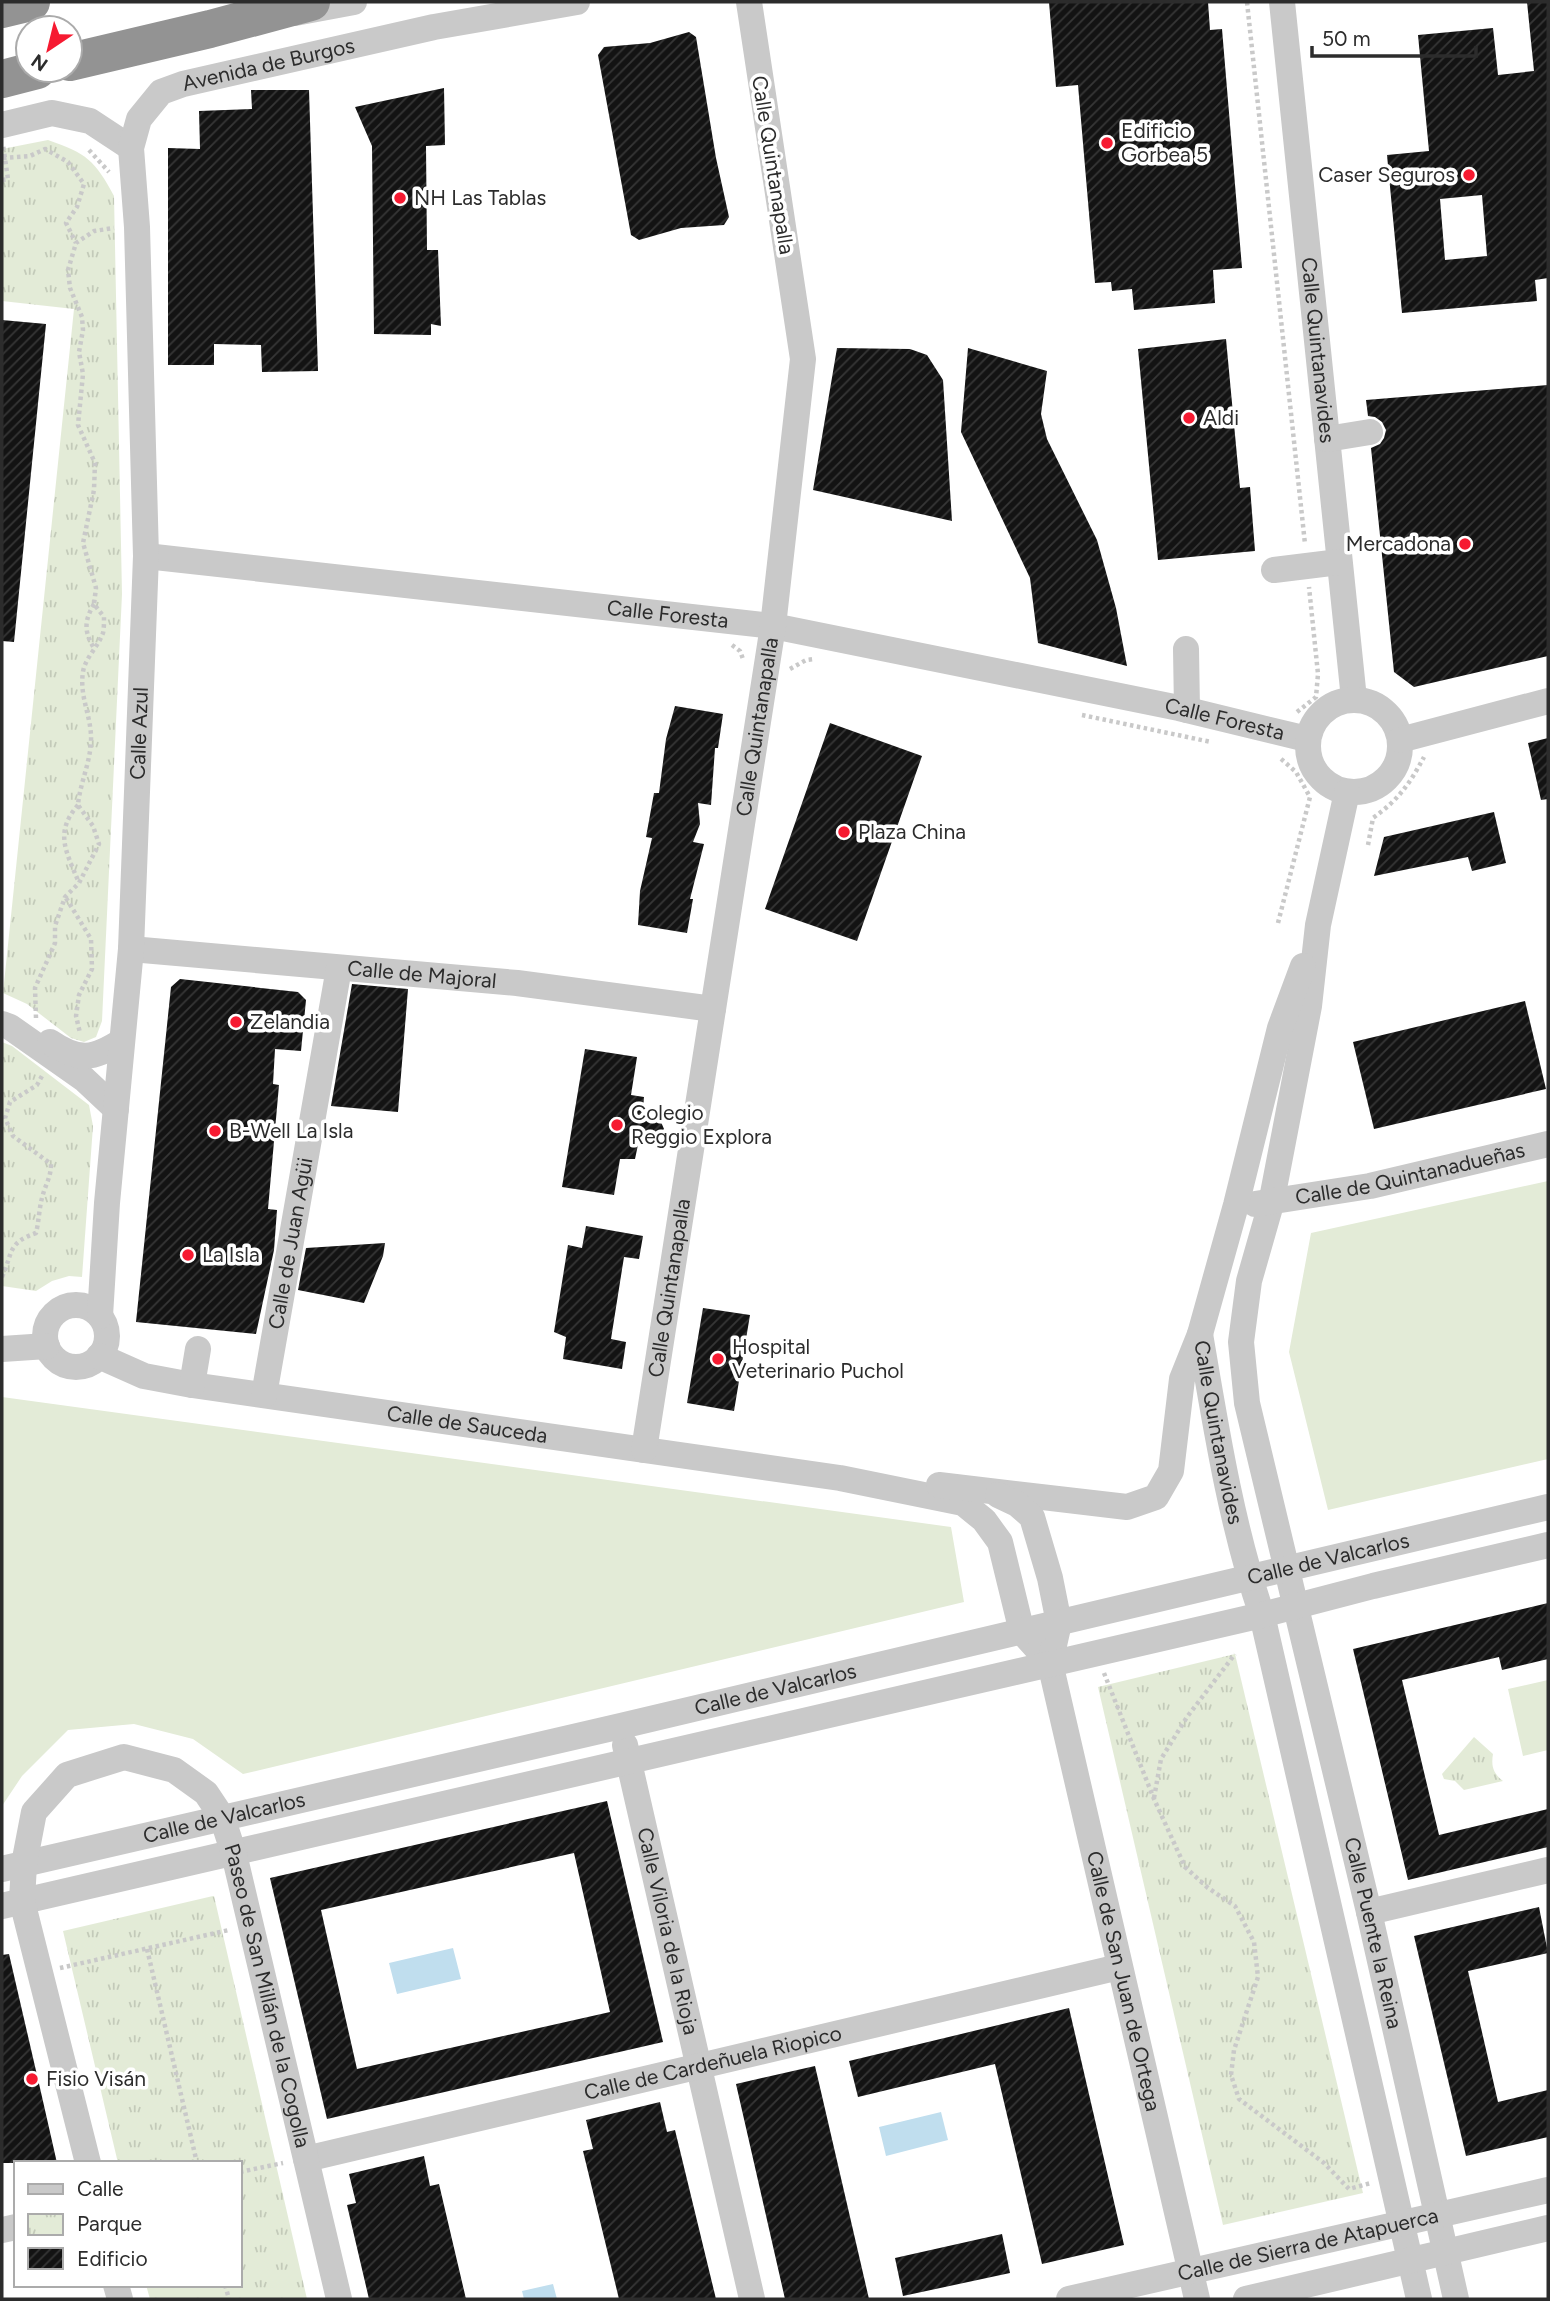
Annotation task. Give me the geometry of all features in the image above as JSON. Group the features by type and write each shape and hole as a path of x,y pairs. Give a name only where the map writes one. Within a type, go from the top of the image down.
{"highway":[{"path":"2,9 31,2"},
{"path":"84,59 311,2"}],"street":[{"path":"210,29 354,2"},
{"name":"Avenida de Burgos","path":"131,148 139,119 161,92 183,84 434,27 577,2"},
{"name":"Calle Quintanapalla","path":"644,1450 773,626 803,359 749,2"},
{"name":"Calle Quintanavides","path":"1282,2 1354,699"},
{"path":"2,125 52,113 90,121 131,148"},
{"name":"Calle Azul","path":"100,1316 107,1203 131,949 146,556 137,227 131,148"},
{"path":"1327,439 1370,432"},
{"name":"Calle Foresta","path":"146,556 773,626 1187,710 1307,739"},
{"path":"1274,570 1339,562"},
{"path":"1186,649 1187,710"},
{"path":"1354,699 1370,702 1385,711 1395,724 1400,740 1400,754 1395,768 1375,787 1361,792 1347,792 1325,782 1316,774 1310,763 1307,739 1313,723 1323,710 1337,702 1354,699"},
{"path":"1400,740 1548,701"},
{"name":"Calle Quintanavides","path":"1286,1568 1247,1403 1241,1342 1249,1281 1271,1204 1309,1006 1318,925 1347,792"},
{"name":"Calle Quintanavides","path":"1250,1578 1216,1430 1200,1334 1236,1205 1280,1028 1318,925"},
{"name":"Calle de Majoral","path":"131,949 517,983 713,1009"},
{"name":"Calle de Juan Agüi","path":"264,1395 339,968"},
{"path":"2,1012 19,1020 116,1109"},
{"path":"2,1024 79,1056 102,1054 122,1041"},
{"name":"Calle de Quintanadueñas","path":"1271,1204 1370,1186 1548,1144"},
{"path":"1236,1205 1271,1204"},
{"path":"69,1306 85,1307 100,1316 106,1329 106,1343 99,1356 81,1367 60,1362 47,1346 46,1329 54,1314 69,1306"},
{"name":"Calle de Sauceda","path":"840,1478 967,1487 1127,1507 1156,1497 1171,1471 1182,1379 1200,1334"},
{"path":"2,1349 47,1346"},
{"path":"192,1385 198,1349"},
{"name":"Calle de Sauceda","path":"99,1356 144,1376 192,1385 840,1478 964,1503 984,1520 1000,1542 1022,1632"},
{"name":"Calle de Sauceda","path":"990,1491 1017,1504 1032,1517 1050,1578 1059,1623"},
{"name":"Calle de Valcarlos","path":"13,1867 1548,1507"},
{"name":"Calle de Valcarlos","path":"12,1904 1262,1615 1548,1545"},
{"name":"Calle Puente la Reina","path":"1286,1568 1369,1912 1456,2299"},
{"name":"Calle Puente la Reina","path":"1250,1578 1262,1615 1419,2299"},
{"name":"Calle de San Juan de Ortega","path":"1059,1623 1050,1664 1197,2299"},
{"name":"Calle de San Juan de Ortega","path":"1022,1632 1050,1664"},
{"name":"Calle Viloria de la Rioja","path":"621,1726 751,2299"},
{"name":"Paseo de San Millán de la Cogolla","path":"87,2161 40,1972 12,1904 13,1867 34,1812 68,1775 124,1757 174,1770 206,1793 222,1817 234,1854 339,2299"},
{"path":"1369,1912 1548,1870"},
{"name":"Calle de Cardeñuela Riopico","path":"306,2159 1119,1967"},
{"name":"Calle de Sierra de Atapuerca","path":"1069,2299 1548,2190"},
{"name":"Calle de Sierra de Atapuerca","path":"1246,2299 1548,2228"}],"path":[{"path":"1247,2 1318,674 1316,697 1299,712 1289,710"},
{"path":"2,180 8,179 2,158 3,140"},
{"path":"83,145 108,170 111,180"},
{"path":"2,158 30,156 45,149 68,162 84,184 77,207 66,223 76,243"},
{"path":"94,648 86,635 86,617 94,604 96,588 83,543 94,490 95,463 78,425 83,374 79,352 83,330 82,317 71,288 68,270 76,243 94,231 119,227"},
{"path":"79,883 66,850 62,831 78,805 79,792 89,764 90,720 84,705 83,668 103,633 104,617 94,604"},
{"path":"729,642 740,651 746,665"},
{"path":"787,671 806,660 819,659"},
{"path":"1073,713 1223,744"},
{"path":"1368,845 1373,818 1393,804 1410,784 1425,754"},
{"path":"1271,755 1282,759 1296,772 1310,797 1278,923"},
{"path":"2,1277 9,1251 20,1238 36,1233 42,1198 51,1178 51,1164 13,1136 5,1118 10,1102 37,1085 42,1076 35,988 55,943 55,926 65,897 79,883 99,844 93,826 78,805"},
{"path":"65,897 91,939 92,969 79,995 76,1016"},
{"path":"1154,1799 1161,1759 1187,1717 1235,1654"},
{"path":"1104,1672 1154,1799 1185,1867 1208,1888 1235,1906 1254,1942 1258,1977 1234,2050 1231,2075 1239,2099 1324,2162 1349,2189"},
{"path":"40,1972 251,1925"},
{"path":"147,1949 197,2161"},
{"path":"242,2172 306,2159"}],"green space":[{"path":"48,140 72,149 88,159 114,196 122,594 102,1021 96,1037 84,1042 71,1038 27,1004 3,993 74,309 2,301 2,149"},
{"path":"2,1042 12,1046 89,1105 93,1126 82,1277 69,1276 52,1281 36,1291 2,1286"},
{"path":"1548,1181 1548,1459 1328,1510 1289,1352 1311,1233"},
{"path":"2,1397 951,1527 964,1602 243,1774 193,1739 134,1724 68,1730 22,1776 2,1806"},
{"path":"1235,1654 1363,2193 1223,2225 1098,1687"},
{"path":"1548,1680 1548,1750 1523,1756 1508,1689"},
{"path":"1474,1737 1493,1754 1494,1769 1503,1781 1464,1790 1455,1781 1444,1779 1442,1774"},
{"path":"214,1896 307,2299 150,2299 147,2287 242,2287 242,2161 118,2161 63,1931"}],"water":[{"path":"453,1948 461,1979 397,1994 389,1963"},
{"path":"941,2112 948,2140 886,2156 879,2127"},
{"path":"553,2284 557,2299 524,2299 522,2291"}],"building":[{"name":"Edificio Gorbea 5","path":"1049,2 1208,2 1210,30 1222,29 1242,268 1213,270 1215,303 1134,310 1132,289 1112,291 1111,282 1095,283 1078,85 1056,87"},
{"name":"Caser Seguros","path":"1527,2 1548,2 1548,278 1535,280 1537,301 1402,313 1387,155 1429,151 1418,35 1493,28 1498,75 1534,71","holes":["1482,195 1487,256 1445,260 1440,199"]},
{"path":"689,32 696,37 716,158 729,217 724,225 681,228 639,240 631,235 598,55 604,47 650,43"},
{"name":"NH Las Tablas","path":"444,88 445,145 426,146 427,250 438,250 441,326 431,324 431,335 374,334 372,146 355,107"},
{"path":"251,90 309,90 318,371 262,372 261,345 214,344 214,365 168,365 168,148 200,149 199,111 252,109"},
{"path":"2,320 46,324 14,642 2,641"},
{"name":"Aldi","path":"1226,339 1240,488 1250,487 1255,551 1158,560 1138,349"},
{"path":"837,348 910,349 927,355 943,380 952,521 813,490"},
{"path":"968,348 1047,371 1041,414 1047,439 1097,540 1116,608 1127,666 1038,643 1030,578 961,432"},
{"name":"Mercadona","path":"1548,385 1548,656 1414,687 1394,672 1371,448 1380,444 1386,430 1382,422 1368,416 1366,400"},
{"path":"675,706 723,714 718,748 715,748 711,805 698,803 700,824 693,842 704,844 690,899 693,899 687,933 638,925 640,891 652,838 646,837 654,793 659,793 666,739"},
{"name":"Plaza China","path":"830,723 922,756 857,941 765,909"},
{"path":"1548,738 1548,799 1541,800 1528,743"},
{"path":"1494,812 1506,863 1472,871 1468,857 1374,876 1384,837"},
{"path":"180,979 298,992 306,1000 301,1051 275,1049 273,1084 279,1085 268,1209 277,1210 274,1250 256,1334 136,1322 171,987"},
{"path":"352,984 408,989 398,1112 331,1106"},
{"path":"1525,1001 1546,1089 1374,1129 1353,1042"},
{"name":"Colegio Reggio Explora","path":"585,1049 637,1057 631,1095 644,1097 643,1110 661,1122 664,1129 659,1140 639,1140 635,1159 620,1159 614,1195 562,1187"},
{"path":"586,1226 643,1236 639,1259 624,1257 611,1339 626,1342 622,1369 563,1359 566,1337 554,1332 568,1245 582,1248"},
{"path":"385,1243 383,1256 364,1303 298,1290 306,1248"},
{"name":"Hospital Veterinario Puchol","path":"703,1308 750,1315 734,1411 687,1403"},
{"path":"1548,1603 1548,1659 1502,1670 1499,1657 1402,1680 1439,1835 1548,1809 1548,1847 1408,1880 1353,1649"},
{"path":"607,1801 663,2042 327,2119 270,1878","holes":["574,1853 610,2012 357,2069 321,1910"]},
{"path":"1539,1907 1548,1953 1468,1971 1498,2102 1548,2090 1548,2137 1466,2156 1414,1936"},
{"path":"9,1954 57,2161 2,2163 2,1955"},
{"path":"1069,2008 1124,2245 1042,2264 995,2064 858,2097 849,2061"},
{"path":"815,2066 869,2299 785,2299 736,2084"},
{"path":"660,2102 667,2132 675,2130 716,2299 619,2299 583,2151 593,2149 586,2120"},
{"path":"424,2156 430,2186 439,2184 466,2299 369,2299 347,2205 356,2203 349,2174"},
{"path":"1002,2234 1010,2273 903,2296 895,2258"}],"place":[{"name":"Edificio Gorbea 5","path":"1107,143"},
{"name":"Caser Seguros","path":"1469,175"},
{"name":"NH Las Tablas","path":"400,198"},
{"name":"Aldi","path":"1189,418"},
{"name":"Mercadona","path":"1465,544"},
{"name":"Plaza China","path":"844,832"},
{"name":"Zelandia","path":"236,1022"},
{"name":"Colegio Reggio Explora","path":"617,1125"},
{"name":"B-Well La Isla","path":"215,1131"},
{"name":"La Isla","path":"188,1255"},
{"name":"Hospital Veterinario Puchol","path":"718,1359"},
{"name":"Fisio Visán","path":"32,2079"}]}
